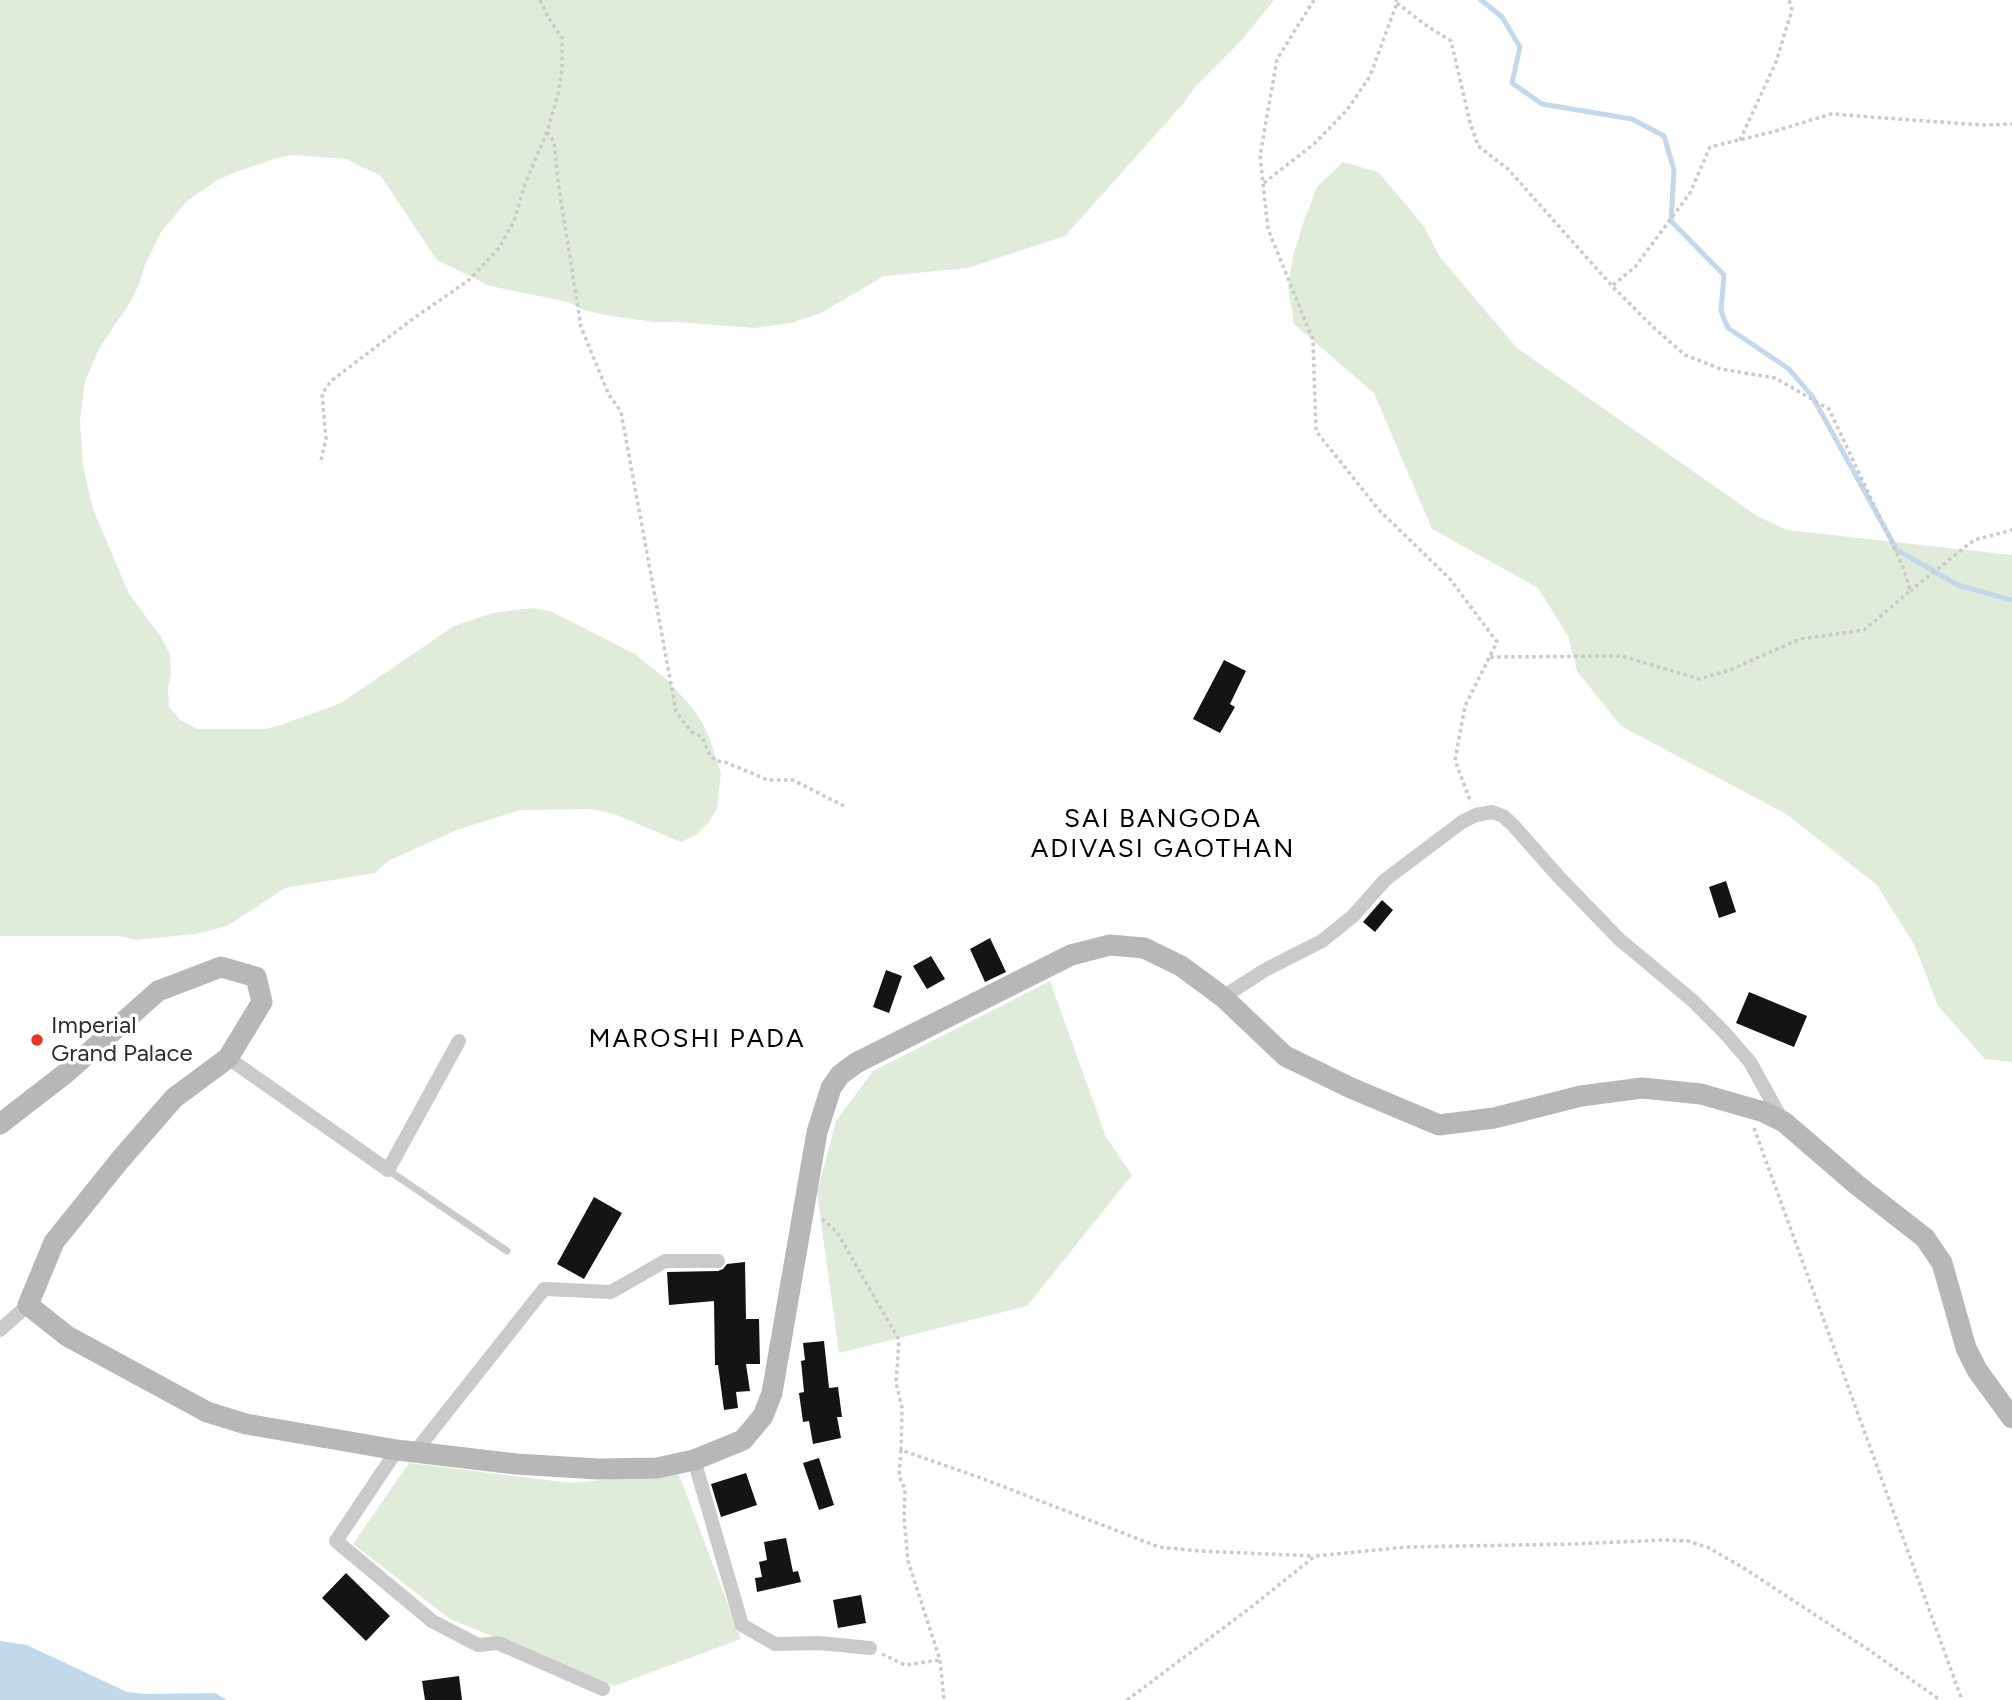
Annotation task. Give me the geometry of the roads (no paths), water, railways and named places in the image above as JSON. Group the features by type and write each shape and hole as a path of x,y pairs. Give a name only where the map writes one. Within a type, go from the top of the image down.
{"street":[{"path":"1223,997 1265,970 1322,941 1353,916 1385,880 1462,822 1476,815 1492,812 1503,816 1514,825 1558,876 1619,939 1692,1000 1724,1032 1750,1062 1783,1122"},
{"path":"28,1305 68,1336 207,1412 246,1424 406,1451 516,1464 597,1469 657,1468 694,1460 743,1440 763,1416 772,1393 817,1132 831,1088 840,1075 856,1063 1071,955 1110,945 1144,948 1181,966 1223,997 1284,1056 1439,1125 1494,1118 1581,1096 1642,1088 1701,1094 1765,1112 1783,1122 1925,1238 1942,1262 1966,1348 2012,1418"},
{"path":"0,1124 66,1073 158,991 221,967 256,977 262,1002 228,1058 174,1098 120,1160 54,1242 28,1305 0,1330"},
{"path":"228,1058 388,1170 459,1041"},
{"path":"603,1689 499,1643 478,1646 432,1621 336,1541 406,1451 544,1289 611,1292 665,1262 718,1261"},
{"path":"694,1460 742,1625 775,1644 819,1643 870,1648"}],"lane":[{"path":"388,1170 507,1251"}],"water":[{"path":"0,1641 27,1645 127,1692 215,1693 227,1700 0,1700"}],"waterway":[{"path":"1481,0 1502,17 1520,47 1512,83 1542,104 1632,119 1664,136 1674,170 1671,221 1724,275 1721,311 1728,328 1789,369 1812,396 1897,550 1958,585 2012,600"}],"place":[{"name":"Imperial Grand Palace","path":"37,1040"}],"district":[{"name":"SAI BANGODA ADIVASI GAOTHAN","path":"1163,834"},
{"name":"MAROSHI PADA","path":"697,1039"}]}
